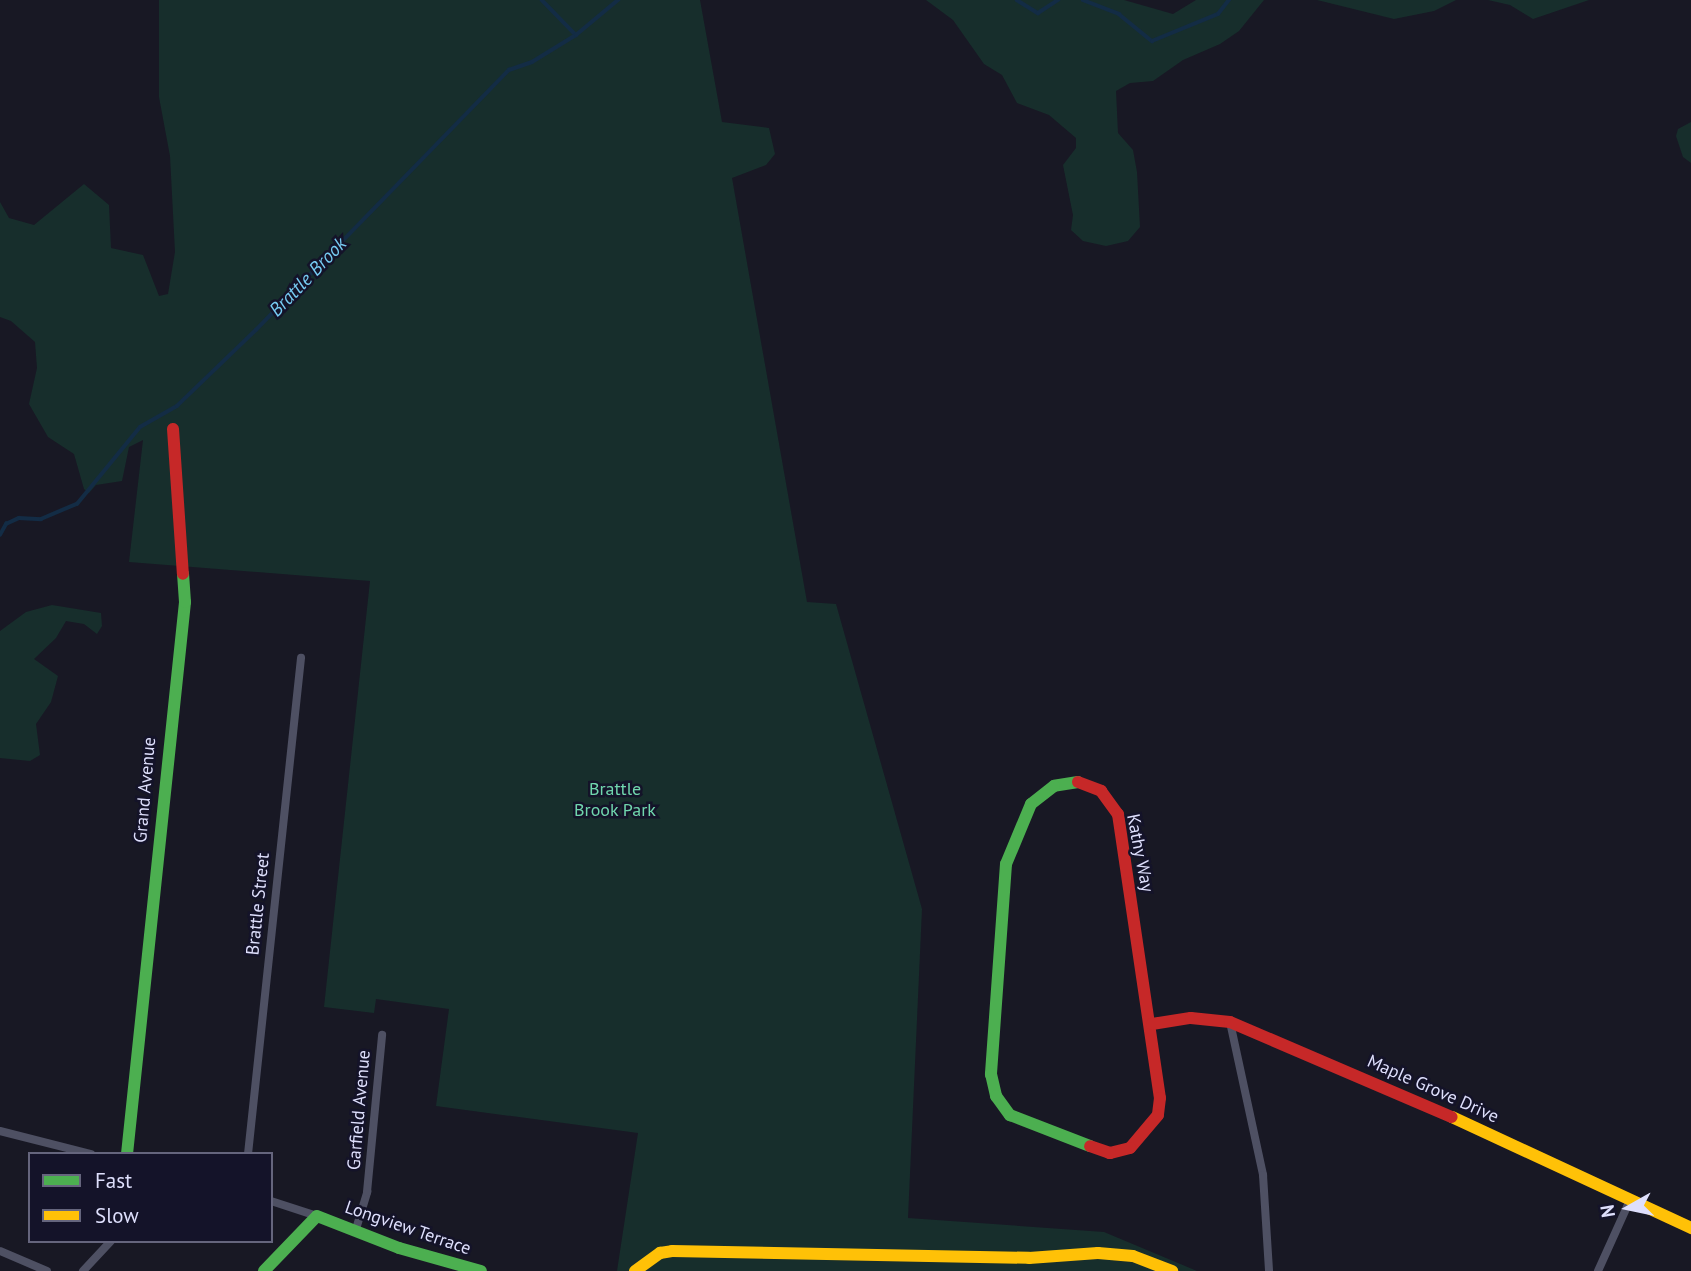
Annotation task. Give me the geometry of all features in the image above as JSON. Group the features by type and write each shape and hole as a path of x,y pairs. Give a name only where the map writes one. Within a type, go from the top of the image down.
{"street":[{"name":"Grand Avenue","path":"127,1152 184,602 173,429"},
{"name":"Brattle Street","path":"248,1152 301,658"},
{"name":"Kathy Way","path":"1092,784 1109,798 1118,814 1152,1024 1158,1115 1130,1148 1097,1151 1010,1115 996,1096 991,1074 1006,864 1031,804 1054,786 1092,784"},
{"name":"Maple Grove Drive","path":"1152,1024 1200,1018 1230,1021 1691,1228"},
{"path":"1230,1021 1263,1175 1269,1271"},
{"name":"Garfield Avenue","path":"356,1229 367,1192 382,1035"},
{"path":"0,1131 83,1152"},
{"path":"1598,1271 1630,1199"},
{"path":"273,1202 317,1216"},
{"name":"Longview Terrace","path":"264,1271 317,1216 399,1248 481,1271"},
{"path":"83,1271 109,1243"},
{"path":"0,1251 47,1271"},
{"path":"635,1271 660,1253 727,1251 1028,1258 1098,1253 1133,1256 1172,1271"}],"green space":[{"name":"Brattle Brook Park","path":"159,0 700,0 722,122 769,128 775,154 766,165 732,178 807,602 836,604 922,909 908,1218 1104,1232 1197,1271 617,1271 638,1133 436,1106 449,1009 376,999 374,1013 324,1007 370,581 129,562 143,440 129,447 122,481 96,485 89,493 84,489 74,454 48,437 29,404 37,368 35,342 11,321 0,317 0,202 9,218 34,225 84,184 109,205 111,248 143,255 159,296 168,294 175,252 170,156 159,97"},
{"path":"926,0 1124,0 1173,14 1196,0 1264,0 1239,31 1220,44 1183,60 1153,81 1130,83 1116,91 1118,133 1133,150 1137,172 1140,227 1128,241 1106,246 1083,241 1071,230 1073,215 1063,165 1076,148 1076,138 1049,115 1017,103 1002,75 984,64 953,20"},
{"path":"1317,0 1456,0 1434,11 1394,19"},
{"path":"1488,0 1589,0 1533,19 1510,5"},
{"path":"1691,122 1691,163 1683,157 1676,136 1678,129"},
{"path":"52,605 101,613 102,626 97,634 84,624 66,621 56,638 34,659 58,676 51,702 36,724 40,755 30,761 0,758 0,631 26,612"}],"waterway":[{"name":"Brattle Brook","path":"542,0 576,35"},
{"name":"Brattle Brook","path":"0,535 6,524 19,518 41,519 77,504 140,427 177,406 256,330 509,70 532,62 576,35 618,0"},
{"path":"1017,0 1038,13 1058,0"},
{"path":"1083,0 1119,14 1152,41 1218,14 1229,0"}],"traffic: fast":[{"path":"127,1152 185,602 183,574"},
{"path":"1078,782 1054,786 1031,804 1006,864 991,1074 996,1096 1010,1115 1090,1146"},
{"path":"264,1271 317,1216 399,1248 481,1271"}],"traffic: slow":[{"path":"1452,1117 1691,1228"},
{"path":"635,1271 660,1253 672,1251 1029,1258 1098,1253 1133,1256 1172,1271"}],"traffic: jam":[{"path":"173,429 183,574"},
{"path":"1078,782 1101,791 1118,814 1160,1098 1158,1115 1130,1148 1110,1153 1090,1146"},
{"path":"1152,1024 1191,1018 1230,1022 1452,1117"}]}
